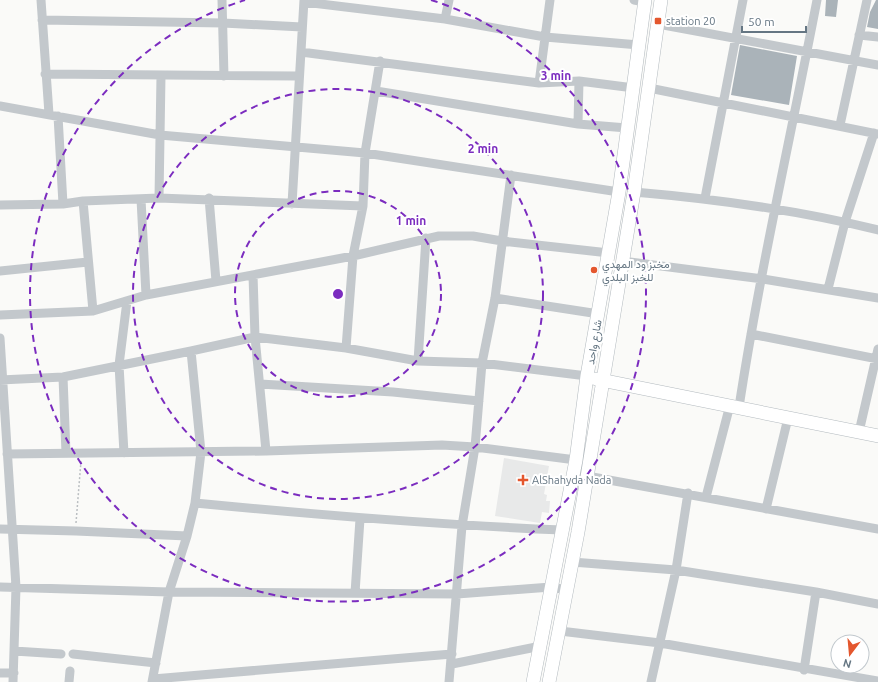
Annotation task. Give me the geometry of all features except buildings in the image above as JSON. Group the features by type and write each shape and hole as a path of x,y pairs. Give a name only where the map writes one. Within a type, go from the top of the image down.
{"street":[{"path":"41,0 49,114"},
{"path":"222,0 224,76"},
{"path":"445,19 449,0"},
{"path":"539,82 550,0"},
{"name":"شارع واحد","path":"549,682 560,631 603,382 634,192 661,0"},
{"path":"705,198 743,0"},
{"path":"706,497 734,406 751,334 763,278 774,209 795,116 817,0"},
{"path":"840,125 867,0"},
{"path":"292,204 304,1 445,19 545,37 639,45"},
{"name":"شارع واحد","path":"533,682 576,460 587,376 619,192 639,45 641,1"},
{"path":"42,20 302,26"},
{"path":"658,24 878,65"},
{"path":"859,35 878,37"},
{"path":"301,52 539,82 579,81 634,88"},
{"path":"346,348 353,256 363,206 365,153 380,61"},
{"path":"46,74 299,76"},
{"path":"159,198 161,76"},
{"path":"578,124 579,81"},
{"path":"649,88 876,133 845,222 828,289"},
{"path":"376,91 578,124 627,128"},
{"path":"0,106 160,135 365,153 619,192"},
{"path":"58,116 63,204"},
{"path":"449,682 462,526 475,447 482,363 495,298 511,175"},
{"path":"634,192 705,198 845,222 878,230"},
{"path":"0,205 63,204 83,201 159,198 208,198 292,204 363,206"},
{"path":"208,198 216,281"},
{"path":"141,199 146,294"},
{"path":"83,201 94,311"},
{"path":"0,315 94,311 146,294 353,256 426,238 454,235 609,253"},
{"path":"418,361 426,238"},
{"path":"622,261 763,278 878,298"},
{"path":"0,271 88,262"},
{"path":"253,275 255,337 266,451"},
{"path":"495,298 599,314"},
{"path":"124,453 119,365 127,301"},
{"path":"751,334 877,355 859,432"},
{"path":"2,380 63,377 191,352 255,337 346,348 418,361 482,363 587,376 603,382 734,406 878,436"},
{"path":"0,338 7,454 5,485 13,529 16,587 14,677 0,673"},
{"path":"191,352 201,452 195,503 187,536 169,592 153,680 452,659 541,646"},
{"path":"63,377 66,454"},
{"path":"260,384 393,392 479,401"},
{"path":"766,510 788,418"},
{"path":"7,454 266,451 442,445 475,447 576,460"},
{"path":"587,476 706,497 766,510 878,529"},
{"path":"651,682 676,570 688,494"},
{"path":"195,503 360,519 462,526 563,530"},
{"path":"355,593 360,519"},
{"path":"0,529 187,536"},
{"path":"572,562 676,570 816,592 878,604"},
{"path":"0,587 169,592 457,594 551,587 567,590"},
{"path":"804,670 816,592"},
{"path":"560,631 660,643 804,670 835,678 878,681"},
{"path":"14,651 61,654"},
{"path":"73,654 156,662"},
{"path":"69,682 70,671"}],"path":[{"path":"76,531 81,453"}],"shaded area":[{"name":"AlShahyda Nada","path":"504,458 549,466 544,494 547,495 546,501 550,501 549,513 542,512 540,523 495,516"}],"place":[{"name":"station 20","path":"658,21"},
{"name":"مخبز ود المهدي للخبز البلدي","path":"594,270"},
{"name":"AlShahyda Nada","path":"523,480"}]}
